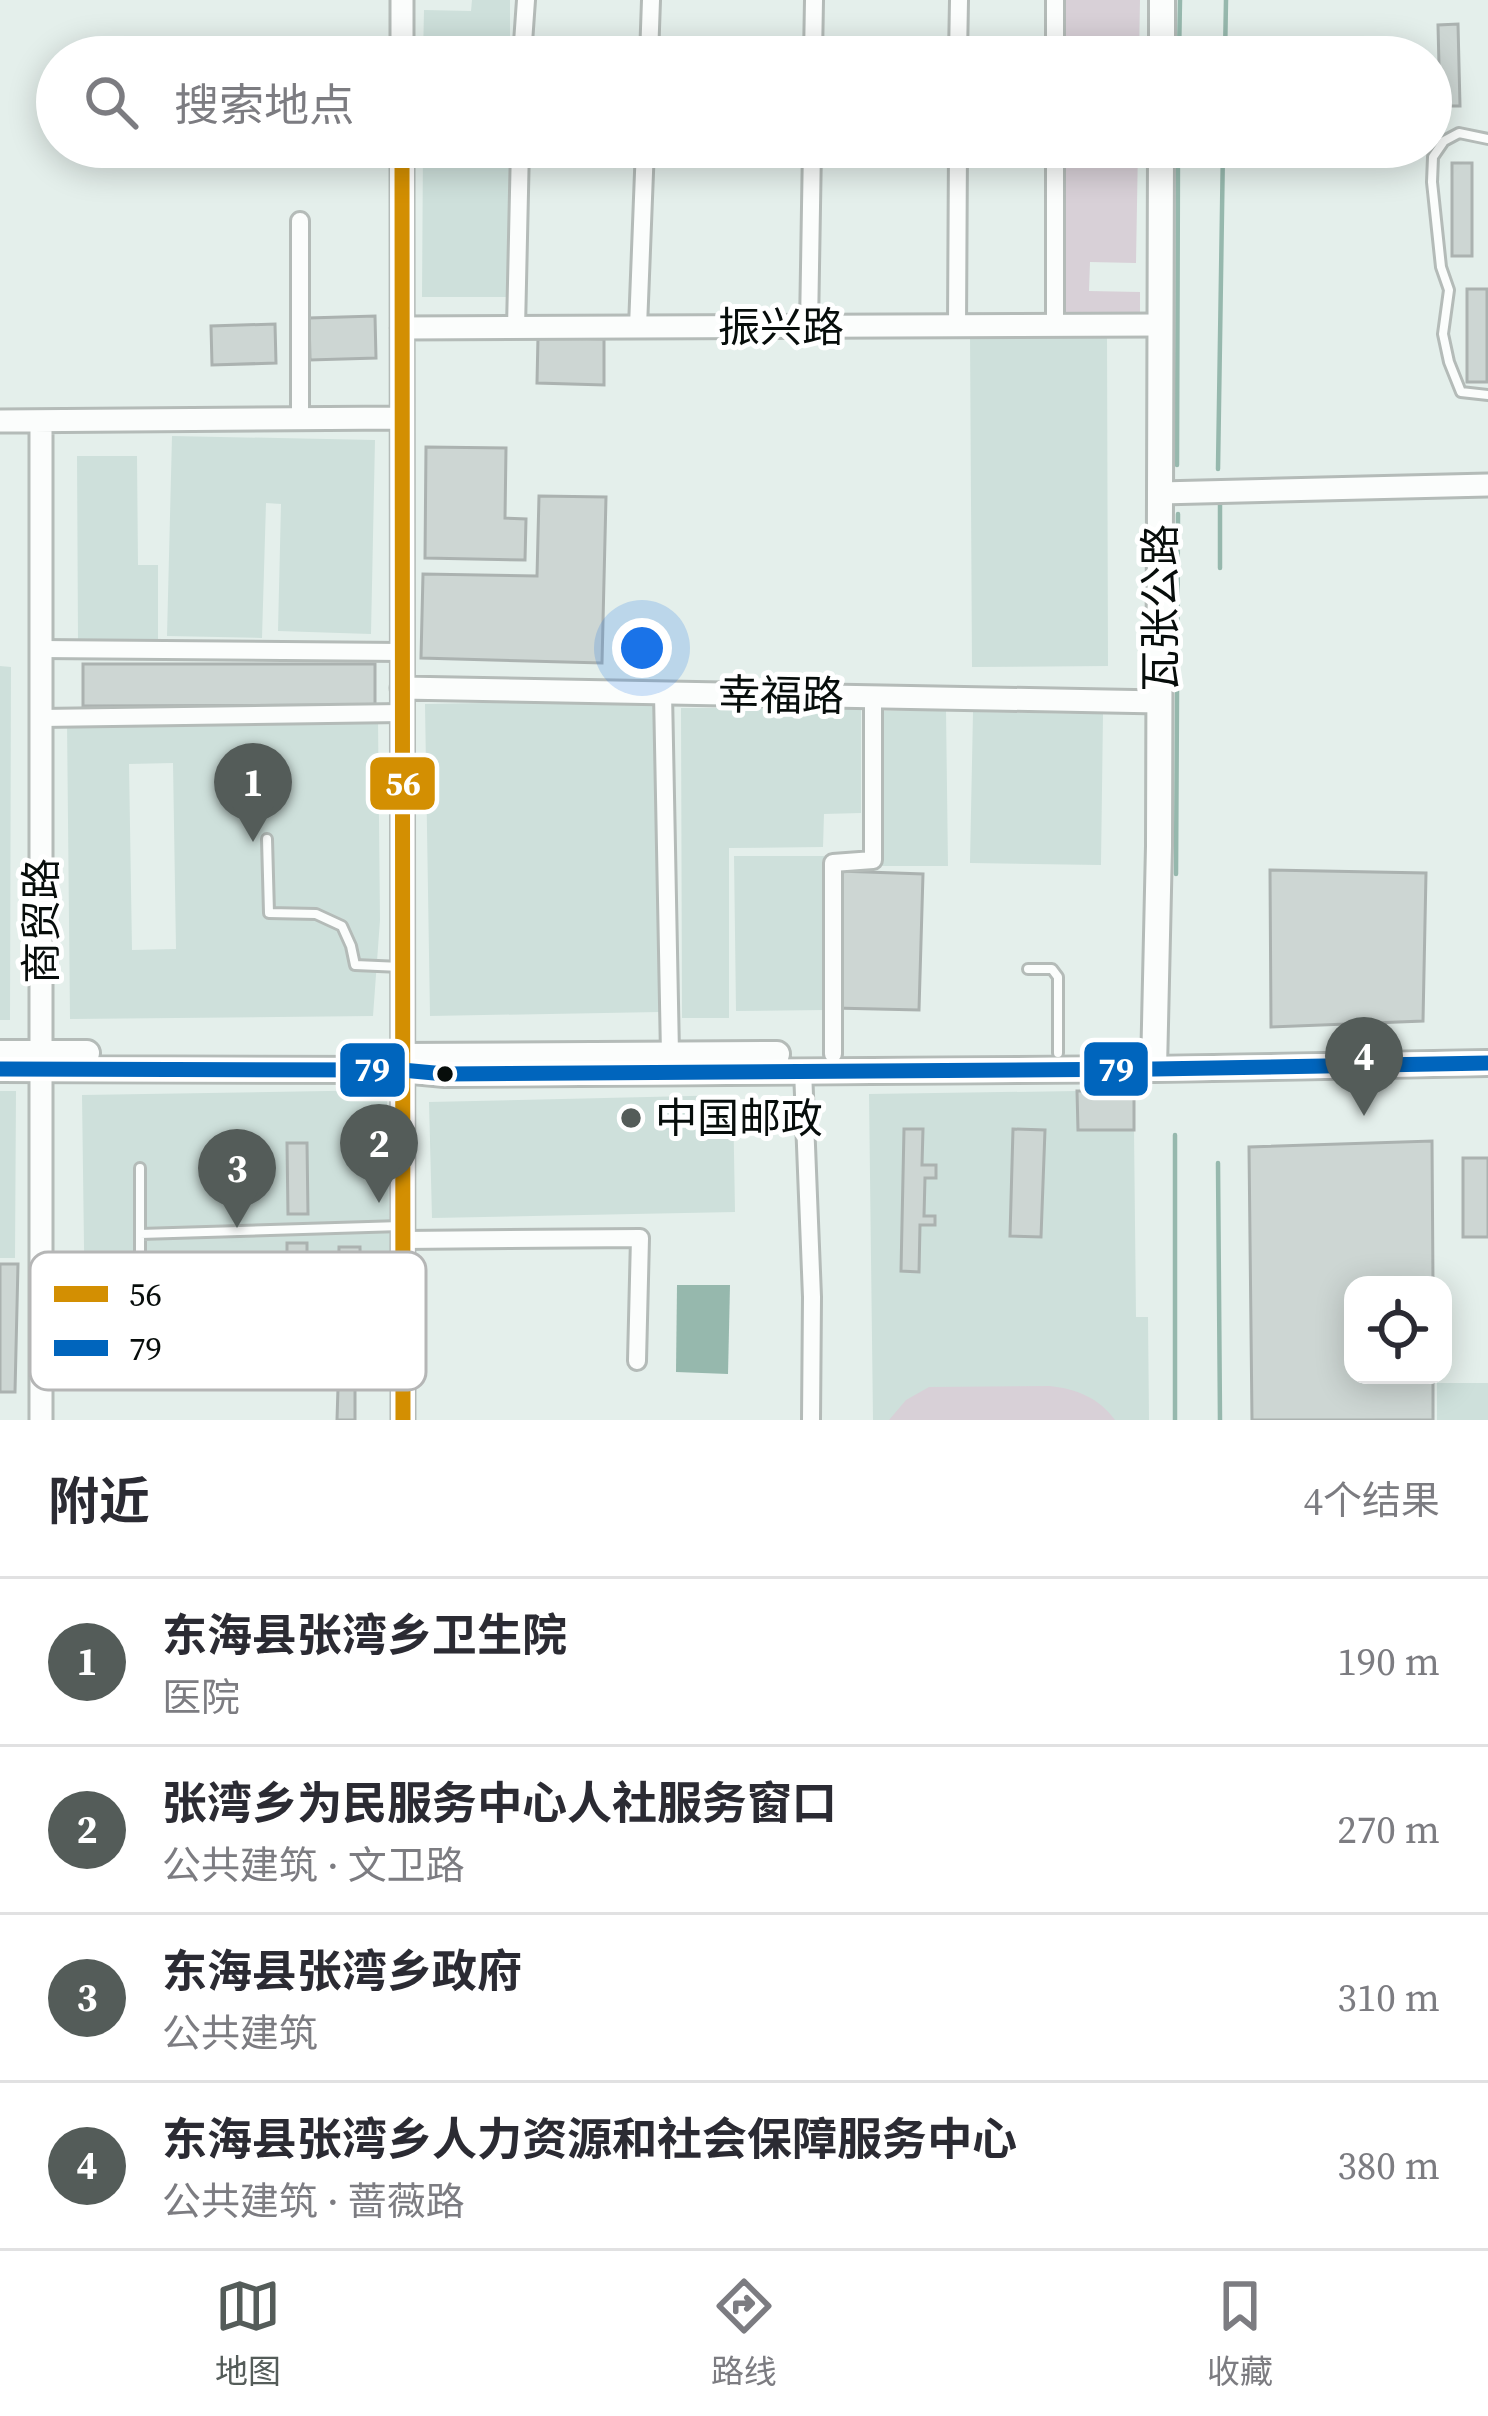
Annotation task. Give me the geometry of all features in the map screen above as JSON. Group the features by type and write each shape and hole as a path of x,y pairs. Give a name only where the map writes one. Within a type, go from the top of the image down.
{"main road":[{"path":"1162,0 1162,36"},
{"name":"瓦张公路","path":"1154,1069 1161,168"},
{"path":"0,1052 41,1061 402,1063 670,1054 1058,1053 1126,1055 1154,1069"},
{"path":"0,1070 41,1061"},
{"path":"402,1063 445,1074 1488,1063"}],"street":[{"path":"401,0 402,36"},
{"path":"523,36 526,0"},
{"path":"650,36 651,0"},
{"path":"813,36 814,0"},
{"path":"958,36 959,0"},
{"path":"1055,0 1055,36"},
{"path":"402,168 403,1252"},
{"path":"516,328 520,168"},
{"path":"638,327 644,168"},
{"path":"808,327 812,168"},
{"path":"957,326 958,168"},
{"path":"1055,168 1055,326"},
{"path":"300,221 300,417"},
{"name":"振兴路","path":"402,328 1161,326"},
{"path":"0,421 402,418"},
{"name":"商贸路","path":"41,422 41,1252"},
{"path":"1160,493 1488,485"},
{"path":"41,649 402,652"},
{"name":"幸福路","path":"402,688 1160,702"},
{"path":"663,693 670,1054"},
{"path":"833,1054 833,863 873,860 873,697"},
{"path":"41,718 402,713"},
{"path":"803,1070 812,1298 811,1420"},
{"path":"403,1233 640,1238 637,1361"}],"lane":[{"path":"1452,137 1459,133 1488,139"},
{"path":"1433,168 1441,267 1449,290 1442,334 1461,392 1488,395"},
{"path":"267,839 269,913 316,914 342,926 356,965 402,967"},
{"path":"1028,969 1052,969 1058,976 1058,1053"},
{"path":"140,1168 140,1252"},
{"path":"140,1234 403,1233"}],"shaded area":[{"path":"472,0 510,0 510,36 423,36 424,10 471,11"},
{"path":"1064,0 1140,0 1139,36 1063,36"},
{"path":"423,168 509,168 508,297 422,297"},
{"path":"1061,168 1138,168 1136,263 1090,262 1089,291 1140,292 1140,313 1059,312"},
{"path":"1107,334 1108,666 972,667 970,335"},
{"path":"172,436 375,440 371,634 278,631 281,504 266,503 262,638 167,636"},
{"path":"77,456 137,456 138,565 158,565 158,639 78,640"},
{"path":"0,666 11,667 10,1020 0,1020"},
{"path":"654,700 659,1012 430,1016 425,704"},
{"path":"681,708 861,708 861,813 824,814 823,847 729,848 729,1018 682,1018"},
{"path":"946,710 948,866 879,866 878,711"},
{"path":"973,712 1103,714 1101,865 970,863"},
{"path":"378,719 380,920 373,1016 70,1019 67,722","holes":["173,763 176,949 132,950 129,764"]},
{"path":"734,856 824,856 825,1010 736,1011"},
{"path":"387,1090 390,1252 84,1252 82,1095"},
{"path":"0,1091 16,1091 15,1258 0,1258"},
{"path":"1077,1091 1078,1130 1134,1130 1136,1317 1148,1317 1149,1420 873,1420 869,1094"},
{"path":"733,1095 735,1212 432,1218 429,1102"},
{"path":"677,1285 730,1285 728,1374 676,1372"},
{"path":"1488,1383 1488,1420 1437,1420 1437,1384"},
{"path":"1050,1386 1087,1396 1115,1420 889,1420 906,1400 929,1387"}],"building":[{"path":"1458,24 1460,106 1452,106 1452,36 1438,36 1438,25"},
{"path":"1452,163 1472,163 1472,256 1452,256"},
{"path":"1467,289 1487,289 1487,382 1467,382"},
{"path":"375,316 376,358 310,360 309,318"},
{"path":"275,324 276,363 212,365 211,326"},
{"path":"538,337 604,339 604,385 537,383"},
{"path":"426,447 506,448 505,518 526,519 525,560 425,558"},
{"path":"539,496 606,497 602,663 421,658 423,574 537,576"},
{"path":"83,664 375,664 375,705 83,706"},
{"path":"1270,870 1426,873 1423,1021 1271,1027"},
{"path":"838,871 923,874 919,1010 834,1008"},
{"path":"1077,1091 1134,1091 1134,1130 1078,1130"},
{"path":"904,1129 923,1129 922,1165 936,1165 936,1178 925,1178 924,1216 935,1216 935,1225 920,1225 919,1272 901,1271"},
{"path":"1013,1129 1045,1130 1041,1237 1010,1236"},
{"path":"1432,1141 1433,1276 1344,1276 1344,1384 1433,1384 1433,1420 1252,1420 1249,1147"},
{"path":"287,1143 307,1143 308,1214 288,1214"},
{"path":"1463,1158 1488,1158 1488,1237 1463,1237"},
{"path":"287,1243 307,1243 307,1252 287,1252"},
{"path":"339,1247 360,1247 360,1252 339,1252"},
{"path":"0,1264 18,1264 15,1392 0,1392"},
{"path":"338,1390 355,1390 355,1420 337,1420"}],"waterway":[{"path":"1179,36 1180,0"},
{"path":"1225,36 1226,0"},
{"path":"1177,465 1178,168"},
{"path":"1218,469 1223,168"},
{"path":"1220,502 1220,568"},
{"path":"1176,874 1178,514"},
{"path":"1175,1135 1175,1420"},
{"path":"1218,1163 1220,1420"}],"transit line":[{"name":"56","path":"402,168 403,1252"},
{"name":"79","path":"0,1069 445,1074 1488,1063"},
{"name":"56","path":"403,1390 403,1420"}],"place":[{"name":"东海县张湾乡卫生院","path":"253,842"},
{"name":"东海县张湾乡人力资源和社会保障服务中心","path":"1364,1116"},
{"name":"中国邮政","path":"631,1118"},
{"name":"张湾乡为民服务中心人社服务窗口","path":"379,1203"},
{"name":"东海县张湾乡政府","path":"237,1228"}]}
